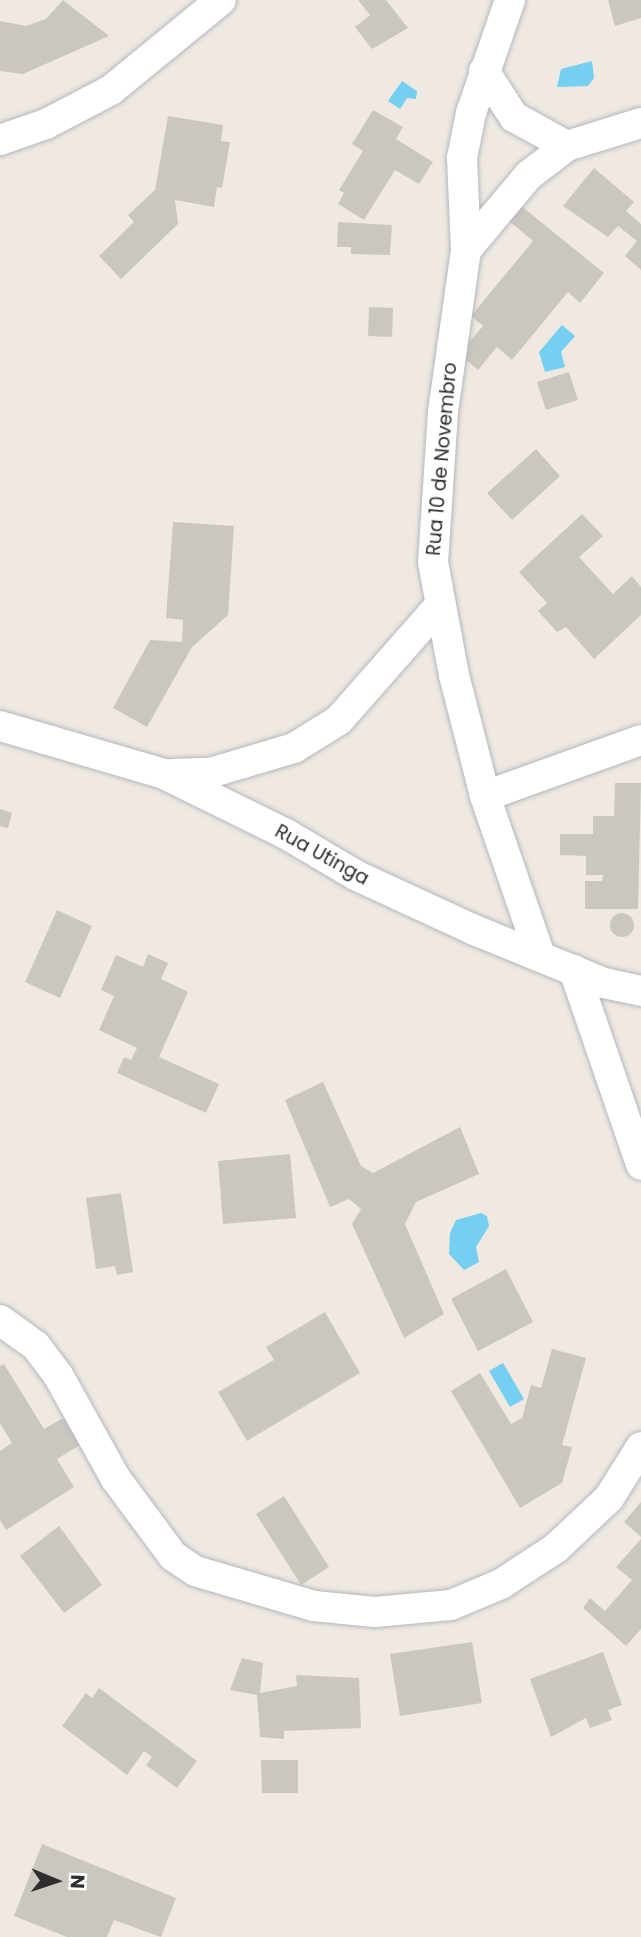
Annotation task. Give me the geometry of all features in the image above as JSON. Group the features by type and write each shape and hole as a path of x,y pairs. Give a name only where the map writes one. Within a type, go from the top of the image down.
{"street":[{"path":"0,139 46,124 111,90 221,0"},
{"name":"Rua 10 de Novembro","path":"510,0 484,71 462,158 466,250 438,460 433,562 440,605 485,796 539,953"},
{"path":"484,71 514,117 567,146"},
{"path":"466,250 529,175 567,146 641,123"},
{"path":"164,774 210,773 295,748 339,720 440,605"},
{"name":"Rua Utinga","path":"0,726 164,774 286,834 357,876 472,929 539,953 604,983 641,991"},
{"path":"485,796 641,740"},
{"path":"573,970 641,1165"},
{"path":"604,983 641,1014"},
{"path":"0,1320 36,1346 58,1375 116,1479 173,1556 195,1571 314,1606 375,1612 451,1605 501,1584 556,1548 609,1498 641,1447"}],"water":[{"path":"592,61 594,78 588,86 557,87 561,69"},
{"path":"402,81 417,91 416,99 407,98 400,109 388,101"},
{"path":"562,325 575,336 561,352 565,367 545,372 539,352"},
{"path":"481,1213 487,1216 489,1226 476,1247 479,1262 464,1270 449,1254 450,1233 456,1220"},
{"path":"503,1363 524,1399 510,1407 489,1371"}],"building":[{"path":"63,0 109,36 23,74 0,71 0,21 26,26 46,19"},
{"path":"358,0 386,0 408,28 372,49 355,27 370,15"},
{"path":"608,0 641,0 641,18 615,26"},
{"path":"373,110 403,127 396,139 433,162 419,184 395,170 364,220 338,204 344,193 339,190 363,151 352,144"},
{"path":"168,116 223,125 221,141 230,142 222,188 217,187 214,207 175,200 178,224 121,279 99,256 134,222 128,215 155,190"},
{"path":"594,168 634,202 626,211 641,224 641,270 625,256 637,241 618,226 608,237 563,206"},
{"path":"520,205 604,273 580,303 568,292 512,360 497,347 478,370 459,354 483,326 471,316 533,241 508,220"},
{"path":"338,222 392,225 390,255 351,254 351,247 337,247"},
{"path":"369,307 393,308 392,337 368,336"},
{"path":"569,372 578,400 546,410 537,382"},
{"path":"536,449 560,476 512,520 487,493"},
{"path":"582,514 603,536 579,557 613,594 632,576 641,587 641,615 594,659 566,627 557,632 538,611 547,603 519,572"},
{"path":"173,522 234,526 228,615 192,647 147,727 113,708 150,640 182,642 183,620 166,618"},
{"path":"615,783 641,783 638,909 585,909 585,881 602,881 603,875 586,875 586,856 560,855 560,834 593,834 593,816 614,816"},
{"path":"0,809 12,813 8,828 0,826"},
{"path":"57,910 92,926 60,998 25,982"},
{"path":"622,913 630,917 634,925 630,933 622,937 614,933 610,925 614,917"},
{"path":"148,954 168,963 161,979 188,992 159,1057 219,1084 206,1113 117,1073 124,1057 131,1060 137,1048 99,1030 114,996 101,990 116,955 143,967"},
{"path":"323,1082 361,1166 373,1173 460,1127 479,1174 416,1202 405,1224 444,1314 404,1338 352,1224 361,1209 349,1199 330,1207 285,1100"},
{"path":"290,1154 296,1218 223,1224 218,1161"},
{"path":"121,1193 133,1272 117,1275 115,1266 96,1269 86,1198"},
{"path":"506,1269 533,1322 478,1351 451,1299"},
{"path":"325,1312 360,1373 247,1441 218,1392 274,1360 266,1347"},
{"path":"552,1349 586,1358 562,1445 572,1447 562,1483 520,1508 451,1391 480,1373 511,1424 522,1418 531,1385 541,1388"},
{"path":"4,1364 44,1429 63,1418 80,1445 57,1459 74,1487 6,1530 0,1520 0,1451 12,1443 0,1423 0,1366"},
{"path":"284,1496 329,1567 301,1585 256,1514"},
{"path":"641,1502 641,1537 624,1522"},
{"path":"59,1526 102,1585 64,1613 20,1556"},
{"path":"641,1539 641,1629 626,1646 583,1608 590,1598 605,1611 632,1580 616,1567"},
{"path":"472,1642 482,1703 400,1716 390,1654"},
{"path":"603,1652 622,1705 608,1710 612,1720 590,1728 586,1718 551,1737 530,1679"},
{"path":"242,1658 263,1663 260,1693 297,1686 296,1675 359,1678 361,1728 284,1731 284,1739 260,1737 257,1695 230,1690"},
{"path":"99,1688 197,1761 177,1788 146,1765 152,1757 144,1751 127,1775 62,1726 86,1693 92,1698"},
{"path":"261,1760 298,1760 298,1793 262,1793"},
{"path":"42,1844 176,1898 161,1937 114,1920 107,1937 67,1937 14,1916"}]}
